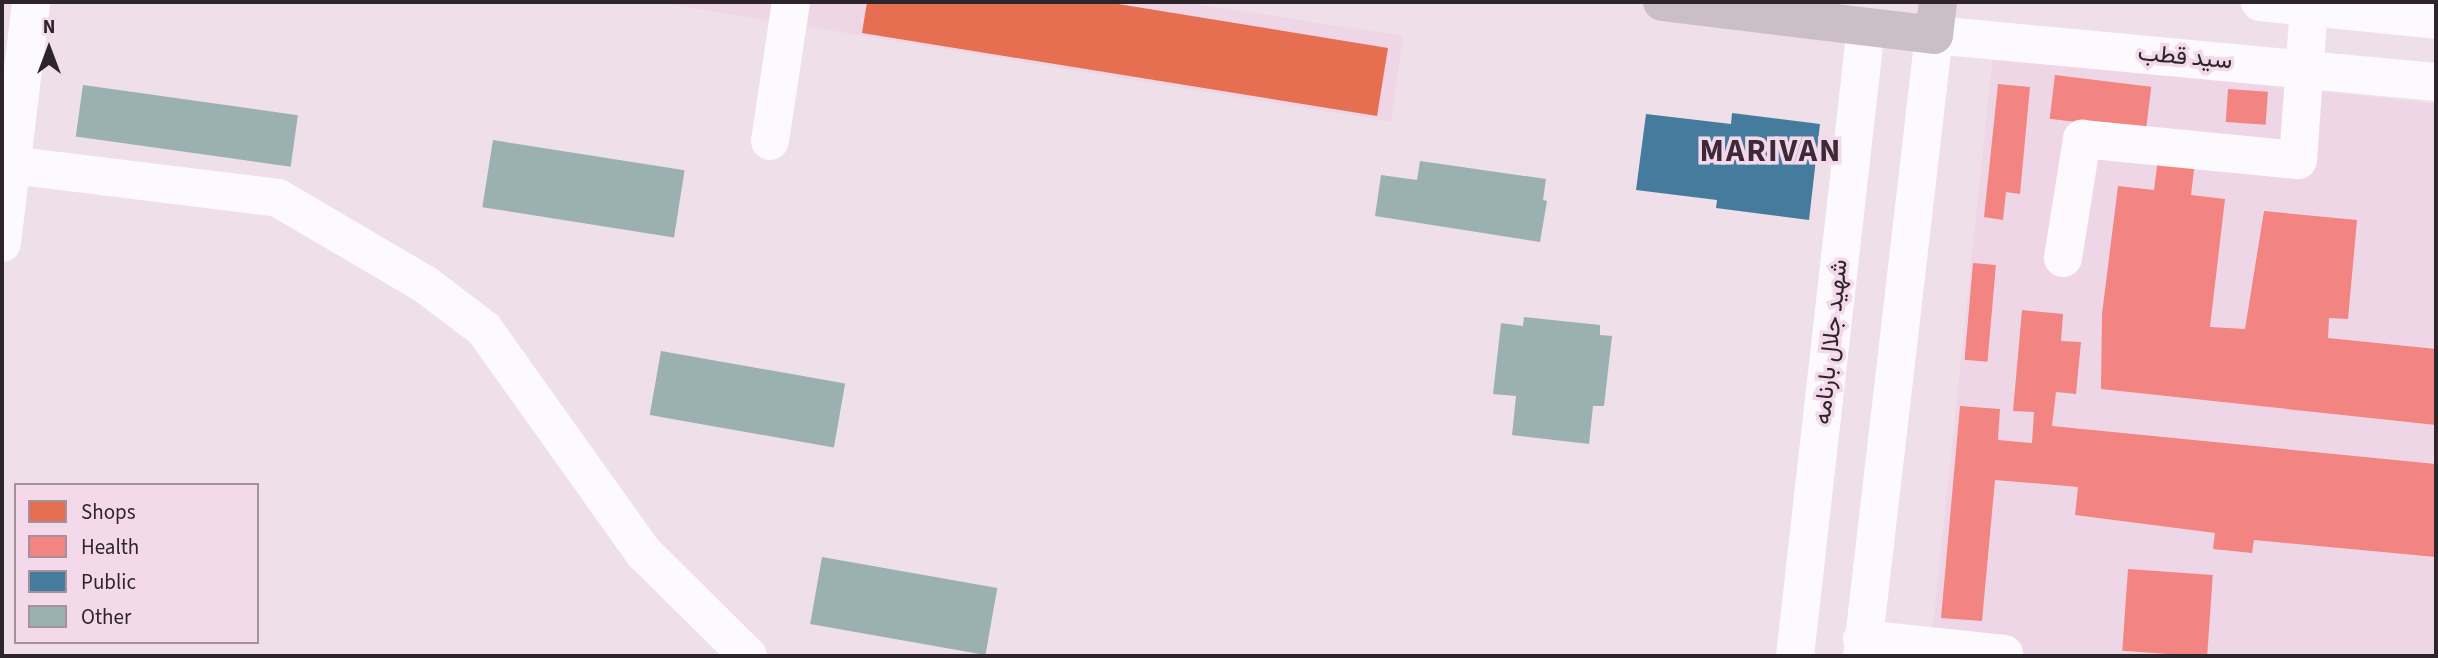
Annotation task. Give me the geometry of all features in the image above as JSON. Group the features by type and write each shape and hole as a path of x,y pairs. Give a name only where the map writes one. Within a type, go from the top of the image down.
{"main road":[{"path":"1662,2 1936,18"}],"street":[{"path":"2,243 31,2"},
{"path":"770,141 791,2"},
{"path":"2260,2 2436,20"},
{"path":"2063,258 2082,139 2298,160 2309,7"},
{"name":"شهید جلال بارنامه","path":"1795,656 1868,14"},
{"path":"1936,18 1862,648 2004,654"},
{"name":"سید قطب","path":"1936,18 2304,69 2436,82"},
{"path":"11,165 278,198 426,285 484,330 644,553 748,656"}],"shaded area":[{"path":"657,2 1183,2 1403,36 1391,122"},
{"path":"1993,54 2436,104 2436,349 2328,338 2329,318 2348,319 2356,220 2264,211 2245,329 2210,327 2225,199 2191,195 2195,162 2158,158 2154,190 2118,187 2102,314 2101,389 2436,425 2436,464 2052,426 2032,443 1998,441 1995,480 2078,487 2075,515 2215,533 2214,549 2252,553 2254,540 2436,557 2436,656 2205,656 2213,575 2129,570 2122,650 2198,656 1930,656","holes":["2055,75 2151,86 2146,129","1999,84 2030,87 2020,193 2006,192 2003,219 1985,217","2228,90 2268,92 2265,125 2226,122","1973,264 1987,362 1964,359","2023,310 2063,314 2061,341 2081,342 2076,394 2056,392 2052,426 2034,412 2014,411","1960,406 2000,410 1994,480 1954,476","1954,478 1995,481 1982,621 1941,617"]}],"building: Shops":[{"path":"867,2 1106,2 1388,48 1377,116 862,33"}],"building: Health":[{"path":"2055,75 2151,87 2146,130 2050,119"},
{"path":"1998,84 2030,87 2020,194 2006,192 2003,220 1984,217"},
{"path":"2228,89 2268,92 2266,125 2226,122"},
{"path":"2158,158 2195,162 2191,195 2225,199 2210,327 2245,329 2264,211 2357,220 2348,319 2329,318 2328,338 2436,349 2436,425 2101,389 2102,314 2118,186 2154,190"},
{"path":"1973,263 1996,265 1987,362 1965,360"},
{"path":"2022,310 2063,314 2061,341 2081,342 2076,394 2056,392 2052,426 2436,464 2436,557 2254,540 2252,553 2213,549 2215,533 2075,515 2078,487 1995,480 1982,621 1941,618 1960,406 2000,409 1998,440 2032,443 2034,412 2013,411"},
{"path":"2128,569 2213,575 2207,656 2122,651"}],"building: Public":[{"path":"1732,113 1820,124 1809,220 1716,208 1717,200 1636,190 1646,114 1731,124"}],"building: Other":[{"path":"83,85 298,115 291,167 76,136"},
{"path":"493,140 685,170 674,238 482,207"},
{"path":"1420,161 1546,179 1543,200 1547,201 1540,242 1375,216 1381,175 1417,180"},
{"path":"1524,317 1600,325 1600,335 1612,336 1604,406 1593,406 1589,444 1512,435 1516,396 1493,394 1501,323 1523,326"},
{"path":"661,351 845,383 834,447 650,415"},
{"path":"822,557 997,588 985,655 810,624"}],"district":[{"name":"MARIVAN","path":"1771,151"}]}
